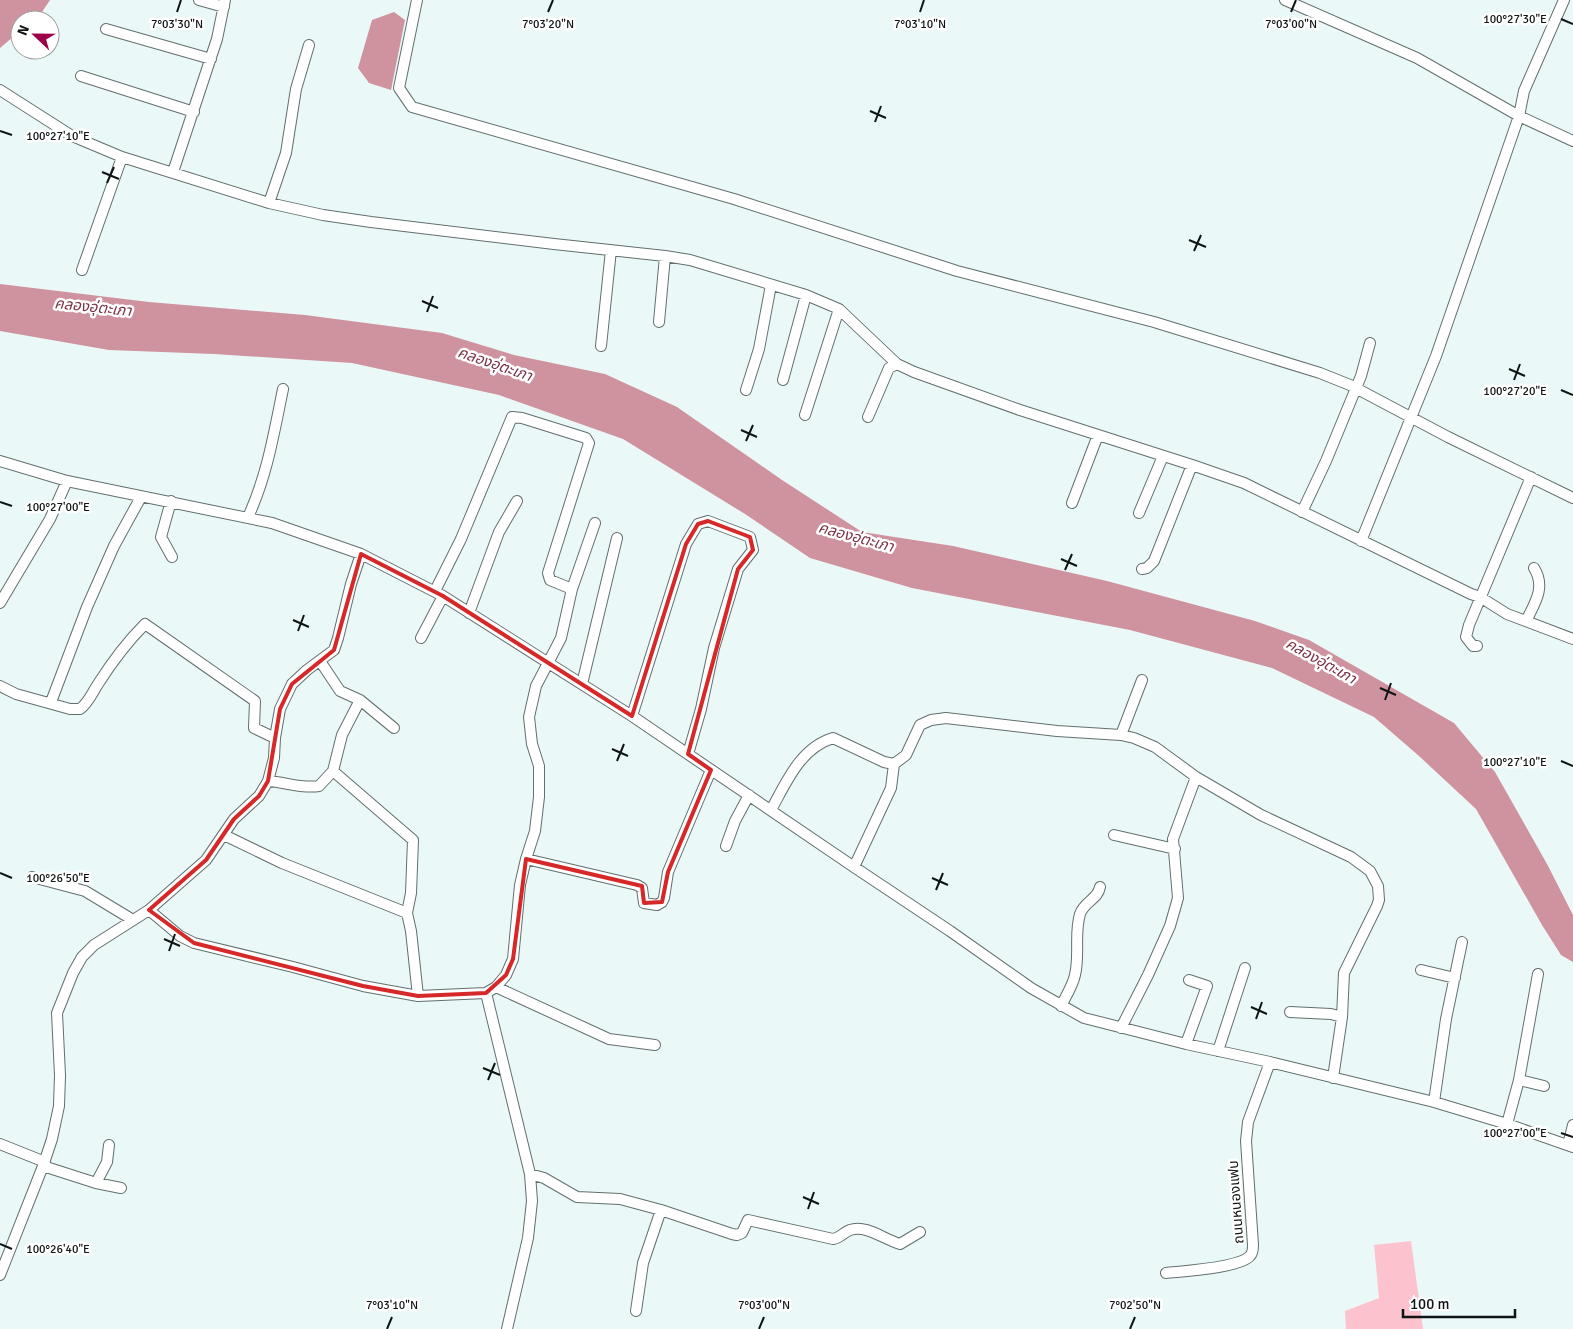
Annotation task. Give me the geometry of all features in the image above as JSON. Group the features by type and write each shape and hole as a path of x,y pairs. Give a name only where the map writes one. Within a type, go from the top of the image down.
{"street":[{"path":"173,172 211,59 224,3 199,0"},
{"path":"417,0 399,88 412,107 734,199 957,271 1154,322 1320,373 1355,387 1573,498"},
{"path":"1285,0 1417,58 1520,116 1573,140"},
{"path":"1361,541 1436,356 1520,116 1524,91 1564,0"},
{"path":"106,29 211,59"},
{"path":"269,203 286,153 296,89 309,45"},
{"path":"81,76 194,112"},
{"path":"0,90 72,136 122,157 269,203 323,215 352,219 690,260 806,295 839,309 897,364 914,372 1020,410 1192,464 1244,484 1480,597 1507,614 1573,638"},
{"path":"82,270 122,157"},
{"path":"601,346 611,250"},
{"path":"659,322 665,256"},
{"path":"746,390 759,349 771,285"},
{"path":"783,380 806,295"},
{"path":"805,415 839,309"},
{"path":"1302,512 1326,461 1361,376 1370,343"},
{"path":"868,417 889,368 897,364"},
{"path":"248,517 260,491 283,389"},
{"path":"421,638 512,417 522,418 586,438 588,443 548,573 550,580 572,589"},
{"path":"1072,503 1098,435"},
{"path":"1140,513 1162,456"},
{"path":"0,461 67,481 272,523 361,554 439,594 632,716 1031,988 1084,1018 1434,1102 1507,1124 1570,1146 1573,1125"},
{"path":"1142,569 1147,568 1154,560 1192,464"},
{"path":"1477,646 1473,646 1466,637 1480,597 1530,477"},
{"path":"0,603 50,519 67,481"},
{"path":"50,702 87,606 114,546 142,497"},
{"path":"469,612 499,532 517,501"},
{"path":"171,502 161,537 172,557"},
{"path":"632,716 686,544 698,524 708,521 750,537 753,550 738,569 714,648 701,709 688,754"},
{"path":"149,910 180,936 194,943 364,986 418,996 486,993 496,987 506,975 513,960 520,885 535,831 539,797 539,766 532,744 529,717 536,686 561,638 572,589 595,523"},
{"path":"582,684 617,538"},
{"path":"0,1275 52,1139 59,1106 60,1075 56,1013 82,957 94,945 149,910 206,860 234,819 259,796 268,781 274,758 280,709 292,684 306,670 334,650 351,584 361,554"},
{"path":"1526,622 1541,586 1539,576 1534,568"},
{"path":"0,686 16,694 80,710 86,704 128,640 145,624 255,700 254,728 275,738"},
{"path":"320,661 340,691 360,700 394,728"},
{"path":"1121,735 1142,680"},
{"path":"268,781 283,782 307,788 319,786 333,772 342,735 360,700"},
{"path":"854,867 891,788 894,764 906,755 920,725 931,720 946,718 1058,731 1121,735 1155,747 1196,777 1261,815 1351,857 1370,871 1378,886 1379,900 1344,973 1342,1018 1334,1078"},
{"path":"771,810 798,761 826,740 833,738 884,762 894,764"},
{"path":"526,859 637,885 642,888 644,903 657,904 662,902 668,872 712,770"},
{"path":"333,772 414,840 411,893 407,913 411,931 418,996"},
{"path":"1121,1028 1170,926 1178,898 1173,838 1196,777"},
{"path":"726,846 735,821 749,795"},
{"path":"224,835 282,863 407,913"},
{"path":"1114,835 1175,849"},
{"path":"32,877 85,890 133,920"},
{"path":"1062,1006 1075,976 1078,945 1076,934 1081,911 1099,893 1100,887"},
{"path":"1434,1102 1446,1019 1462,942"},
{"path":"1218,1051 1245,968"},
{"path":"1421,970 1455,978"},
{"path":"1507,1124 1519,1080 1538,974"},
{"path":"1186,1044 1207,986 1189,980"},
{"path":"496,987 609,1039 655,1045"},
{"path":"486,993 530,1174 532,1201 528,1238 507,1329"},
{"path":"1290,1012 1331,1014 1342,1018"},
{"name":"ถนนหนองแฟบ","path":"1166,1273 1236,1264 1246,1259 1252,1253 1253,1234 1246,1141 1248,1122 1270,1062"},
{"path":"1519,1080 1544,1086"},
{"path":"0,1144 44,1164 96,1183 121,1188"},
{"path":"96,1183 107,1162 109,1145"},
{"path":"530,1174 544,1178 577,1198 620,1199 661,1210 737,1235 742,1233 748,1220 833,1239 838,1238 848,1230 857,1229 900,1244 920,1232"},
{"path":"636,1311 644,1258 661,1210"}],"highlighted area":[{"path":"708,521 750,537 753,550 738,569 688,754 711,770 668,872 662,902 644,903 642,886 526,859 513,959 506,975 486,993 418,996 363,986 194,943 149,910 206,860 234,819 259,796 268,781 280,709 292,684 334,650 361,554 443,596 632,716 686,544 698,524"}],"shaded area":[{"path":"1411,1241 1423,1329 1346,1329 1345,1311 1379,1298 1374,1245"}],"water":[{"path":"0,0 50,0 43,10 10,10 10,40 0,48"},
{"path":"394,12 405,20 391,90 369,83 358,68 372,20"},
{"name":"คลองอุ่ตะเภา","path":"0,284 149,302 305,315 442,333 514,355 605,374 677,407 782,480 862,532 953,546 1107,581 1255,621 1309,640 1454,723 1495,772 1547,864 1573,915 1573,962 1561,955 1476,809 1374,717 1272,668 1130,630 912,588 810,558 745,514 623,439 499,395 352,363 214,354 109,350 0,331"}]}
